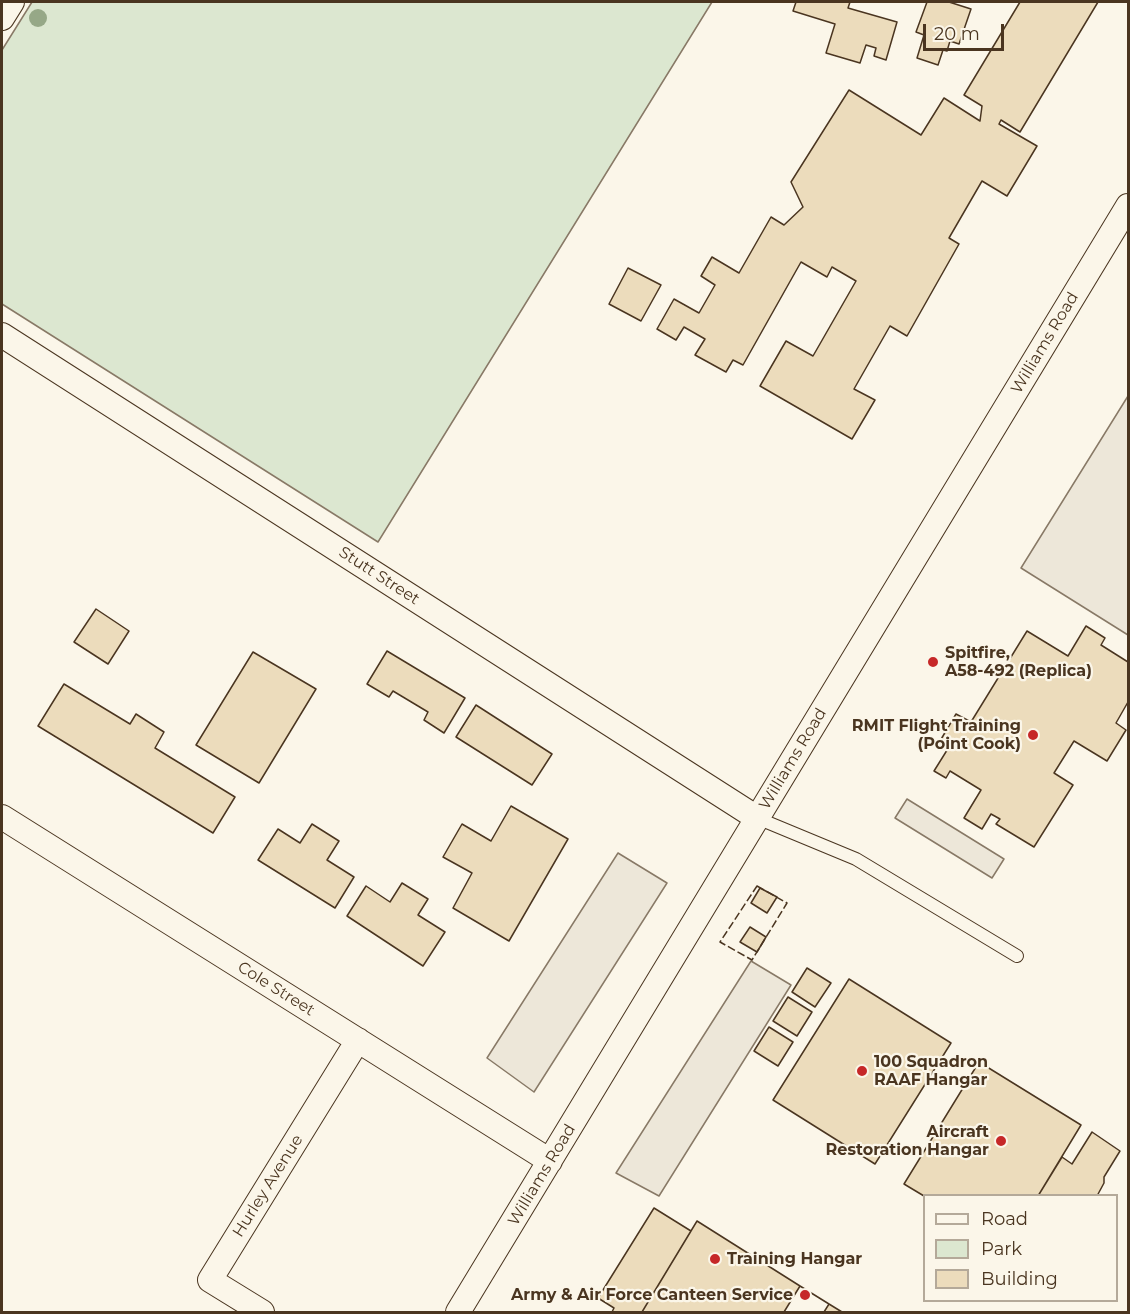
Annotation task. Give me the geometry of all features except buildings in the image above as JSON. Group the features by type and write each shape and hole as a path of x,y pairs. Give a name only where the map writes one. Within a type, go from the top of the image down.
{"street":[{"path":"2,18 12,2"},
{"name":"Williams Road","path":"460,1312 1128,206"},
{"name":"Stutt Street","path":"2,335 757,818"},
{"name":"Cole Street","path":"2,817 550,1161"},
{"name":"Hurley Avenue","path":"262,1312 210,1280 358,1040"}],"lane":[{"path":"757,818 856,859 1017,956"}],"green space":[{"path":"32,2 712,2 378,542 2,304 2,50"}],"shaded area":[{"path":"1128,396 1128,635 1021,568"},
{"path":"907,799 1004,859 992,878 895,818"},
{"path":"618,853 667,883 534,1092 487,1058"},
{"path":"751,961 791,985 659,1196 616,1173"}],"fence":[{"path":"757,886 787,903 752,960 720,942 757,886"}],"place":[{"name":"Spitfire, A58-492 (Replica)","path":"933,662"},
{"name":"RMIT Flight Training (Point Cook)","path":"1033,735"},
{"name":"100 Squadron RAAF Hangar","path":"862,1071"},
{"name":"Aircraft Restoration Hangar","path":"1001,1141"},
{"name":"Training Hangar","path":"715,1259"},
{"name":"Army & Air Force Canteen Service","path":"805,1295"}]}
